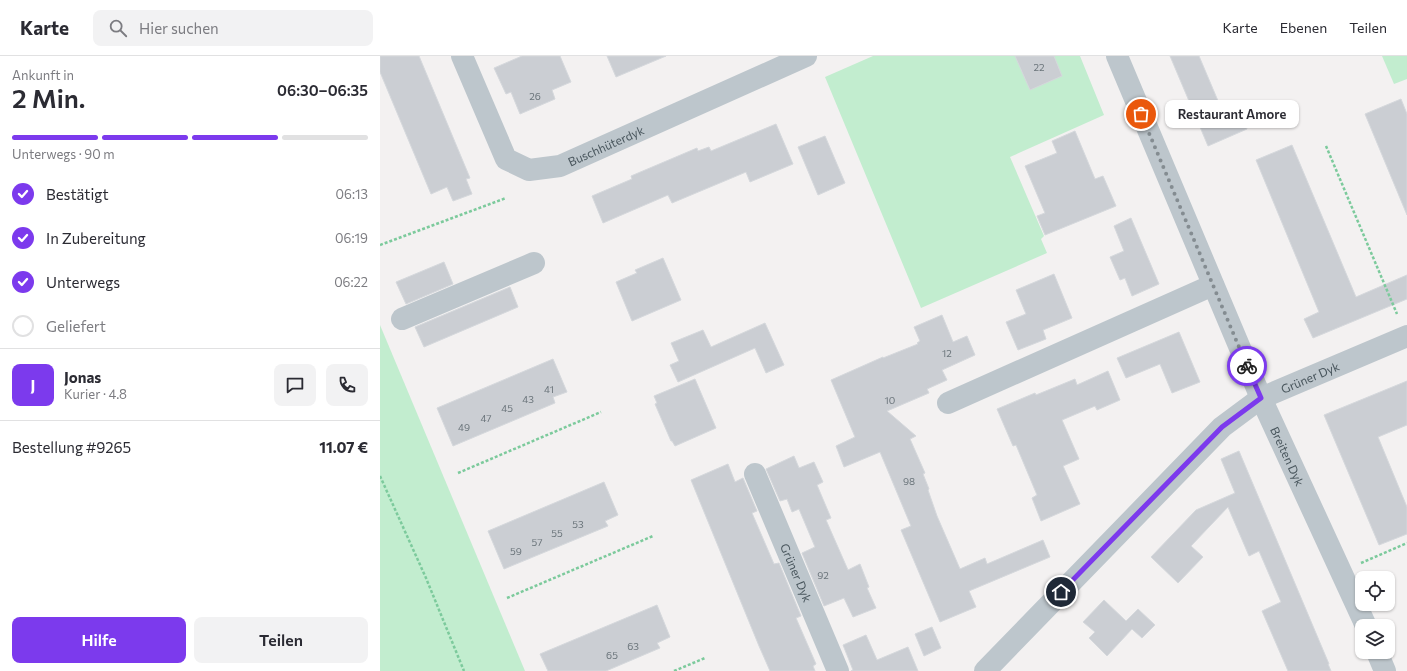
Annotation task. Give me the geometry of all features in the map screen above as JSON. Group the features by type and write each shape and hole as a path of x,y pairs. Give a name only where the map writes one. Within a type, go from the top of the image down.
{"street":[{"name":"Buschhüterdyk","path":"462,56 506,159 529,170 560,166 806,56"},
{"name":"Breiten Dyk","path":"1117,56 1261,398 1363,619"},
{"path":"402,320 534,263"},
{"path":"948,403 1213,285"},
{"name":"Grüner Dyk","path":"985,671 1222,427 1261,398 1407,336"},
{"name":"Grüner Dyk","path":"755,474 838,671"},
{"path":"1380,659 1385,671"}],"path":[{"path":"1326,146 1407,336"},
{"path":"380,245 506,198"},
{"path":"458,473 601,412"},
{"path":"380,476 426,578 464,671"},
{"path":"507,598 653,536"},
{"path":"1341,571 1407,543"},
{"path":"674,671 705,658"}],"green space":[{"path":"873,56 1080,56 1104,115 1010,157 1044,236 1041,239 1047,253 921,308 825,77"},
{"path":"1382,56 1407,56 1407,79 1394,84"},
{"path":"380,325 525,671 380,671"}],"building":[{"path":"380,56 419,56 470,178 466,179 472,194 453,201 447,187 431,194 380,72"},
{"path":"522,56 560,56 571,82 552,90 555,99 520,114 511,92 506,94 494,68"},
{"path":"607,56 666,56 616,77"},
{"path":"1015,56 1054,56 1062,76 1030,90"},
{"path":"1170,56 1199,56 1224,115 1238,109 1247,129 1208,146"},
{"path":"1401,99 1407,114 1407,215 1365,114"},
{"path":"776,124 793,164 750,182 746,172 672,203 668,195 603,223 592,196 632,179 631,176 697,148 698,151 709,147 711,151"},
{"path":"1075,131 1095,179 1103,176 1116,206 1045,235 1037,216 1045,213 1025,166 1057,153 1052,141"},
{"path":"825,136 845,183 818,195 798,147"},
{"path":"1292,145 1356,297 1407,275 1407,299 1313,338 1304,319 1319,312 1256,160"},
{"path":"1131,218 1159,284 1132,296 1125,278 1120,280 1110,257 1124,251 1114,226"},
{"path":"663,258 681,300 632,321 616,282 637,273 635,270"},
{"path":"444,262 453,284 406,304 396,282"},
{"path":"1054,274 1072,318 1043,330 1046,339 1018,350 1006,322 1026,314 1016,290"},
{"path":"510,287 518,307 424,347 415,327"},
{"path":"942,315 953,342 967,336 975,355 942,370 947,380 927,389 929,393 887,411 916,436 910,439 925,473 923,474 937,516 960,569 985,558 987,564 1043,540 1050,557 969,591 976,607 940,622 901,530 911,526 880,452 844,467 836,446 855,437 831,380 883,357 918,344 917,343 920,341 914,327"},
{"path":"765,323 784,365 766,373 755,348 678,382 670,365 679,361 671,343 703,330 711,347"},
{"path":"1179,332 1200,382 1172,393 1160,364 1126,378 1117,358"},
{"path":"553,359 567,392 553,397 555,403 453,446 437,408"},
{"path":"1108,371 1120,400 1097,410 1095,406 1062,420 1079,459 1063,466 1080,504 1041,521 1032,498 1037,495 1016,445 1013,446 997,409 1035,393 1036,395 1075,379 1077,385"},
{"path":"695,379 716,428 675,446 671,441 655,404 657,403 654,396"},
{"path":"1407,381 1407,425 1378,437 1407,507 1407,534 1379,545 1324,415"},
{"path":"1239,451 1331,671 1288,671 1262,611 1281,602 1259,551 1249,556 1228,507 1191,546 1203,557 1178,583 1151,557 1196,510 1235,493 1221,459"},
{"path":"794,456 799,468 814,462 823,482 817,485 831,518 826,520 848,570 860,564 869,587 867,588 876,608 853,617 844,598 824,606 802,553 815,547 799,509 792,512 787,499 780,501 766,469"},
{"path":"728,464 735,482 743,478 757,511 752,513 774,564 779,563 801,616 796,618 816,664 813,666 815,671 770,671 759,646 691,480"},
{"path":"604,482 618,515 605,521 608,526 504,569 488,531"},
{"path":"1104,600 1126,621 1138,609 1155,625 1142,638 1132,629 1107,656 1089,638 1095,632 1083,622"},
{"path":"657,605 670,637 657,643 660,648 606,671 548,671 540,654"},
{"path":"932,627 941,648 924,656 915,634"},
{"path":"866,635 877,660 908,647 918,671 851,671 853,670 843,645"}],"way so far":[{"path":"1141,114 1247,366"}],"place":[{"name":"Restaurant Amore","path":"1141,114"}],"route":[{"path":"1061,592 1222,427 1261,398 1247,366"}]}
